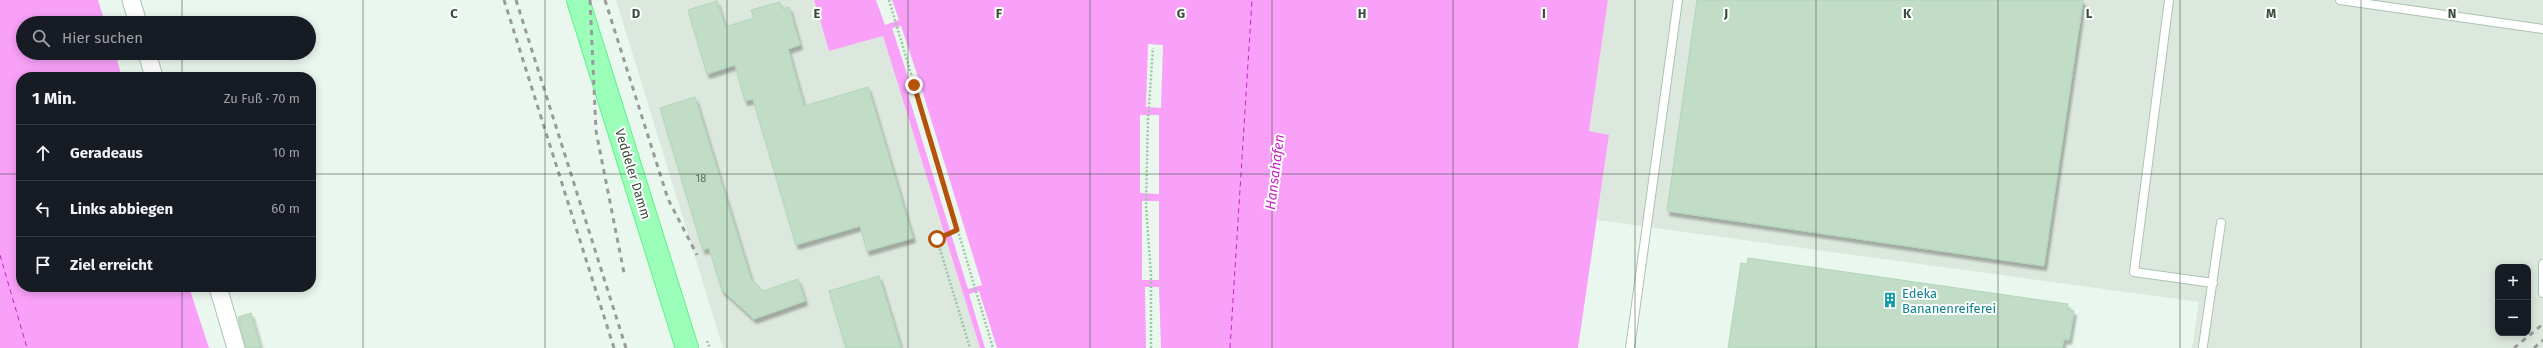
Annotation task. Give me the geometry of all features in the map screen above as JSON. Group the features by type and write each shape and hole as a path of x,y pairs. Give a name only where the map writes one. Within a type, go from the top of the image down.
{"main road":[{"name":"Veddeler Damm","path":"578,0 687,348"}],"street":[{"path":"131,0 136,16"},
{"path":"149,60 153,72"},
{"path":"219,292 236,348"}],"lane":[{"path":"1630,348 1678,0"},
{"path":"2169,0 2134,272 2213,283"},
{"path":"2340,0 2543,29"},
{"path":"2203,346 2221,223"},
{"path":"2543,264 2543,293"}],"path":[{"path":"889,0 971,280 993,348"},
{"path":"1151,347 1151,275 1146,188 1148,119 1153,48"},
{"path":"957,230 944,234 937,239 970,348"}],"shaded area":[{"path":"616,0 814,0 829,51 883,36 980,348 723,348"},
{"path":"1608,0 2543,0 2543,348 2192,348 2199,302 1597,220 1609,135 1589,132"}],"water":[{"path":"0,0 98,0 103,16 16,16 16,60 117,60 121,72 16,72 16,292 191,292 209,348 0,348"},
{"name":"Hansahafen","path":"814,0 1608,0 1589,131 1609,135 1578,348 980,348 883,36 829,51"}],"pier":[{"path":"876,0 892,0 899,20 885,25"},
{"path":"901,26 921,86 912,89 892,28"},
{"path":"1148,44 1163,45 1161,108 1146,107"},
{"path":"922,90 982,285 968,289 908,94"},
{"path":"1140,115 1159,115 1159,194 1140,193"},
{"path":"1142,201 1159,201 1159,280 1142,280"},
{"path":"1145,287 1159,287 1161,348 1146,348"},
{"path":"979,291 997,348 985,348 969,294"}],"building":[{"path":"1697,0 2083,0 2044,266 1667,211"},
{"path":"717,1 725,27 754,18 751,10 780,2 782,9 789,7 800,45 788,49 804,106 868,87 913,238 867,251 860,226 796,245 753,99 745,101 735,65 707,74 688,10"},
{"path":"695,97 751,279 763,291 798,279 805,301 754,319 722,290 709,248 703,250 660,108"},
{"name":"Edeka Bananenreiferei","path":"1748,258 2068,304 2067,310 2074,311 2069,340 2064,339 2062,348 1728,348 1741,263 1747,264"},
{"path":"879,276 901,348 846,348 829,291"},
{"path":"251,313 261,348 246,348 238,317"}],"ferry route":[{"path":"1230,348 1252,0"},
{"path":"0,255 27,348"}],"railway":[{"path":"504,0 614,348"},
{"path":"516,0 626,348"},
{"path":"590,0 596,131 624,273"},
{"path":"605,0 668,199 697,255"},
{"path":"2514,348 2543,324"},
{"path":"2534,348 2543,340"}],"place":[{"name":"Edeka Bananenreiferei","path":"1890,300"}],"route":[{"path":"914,85 957,230 944,234 937,239"}]}
